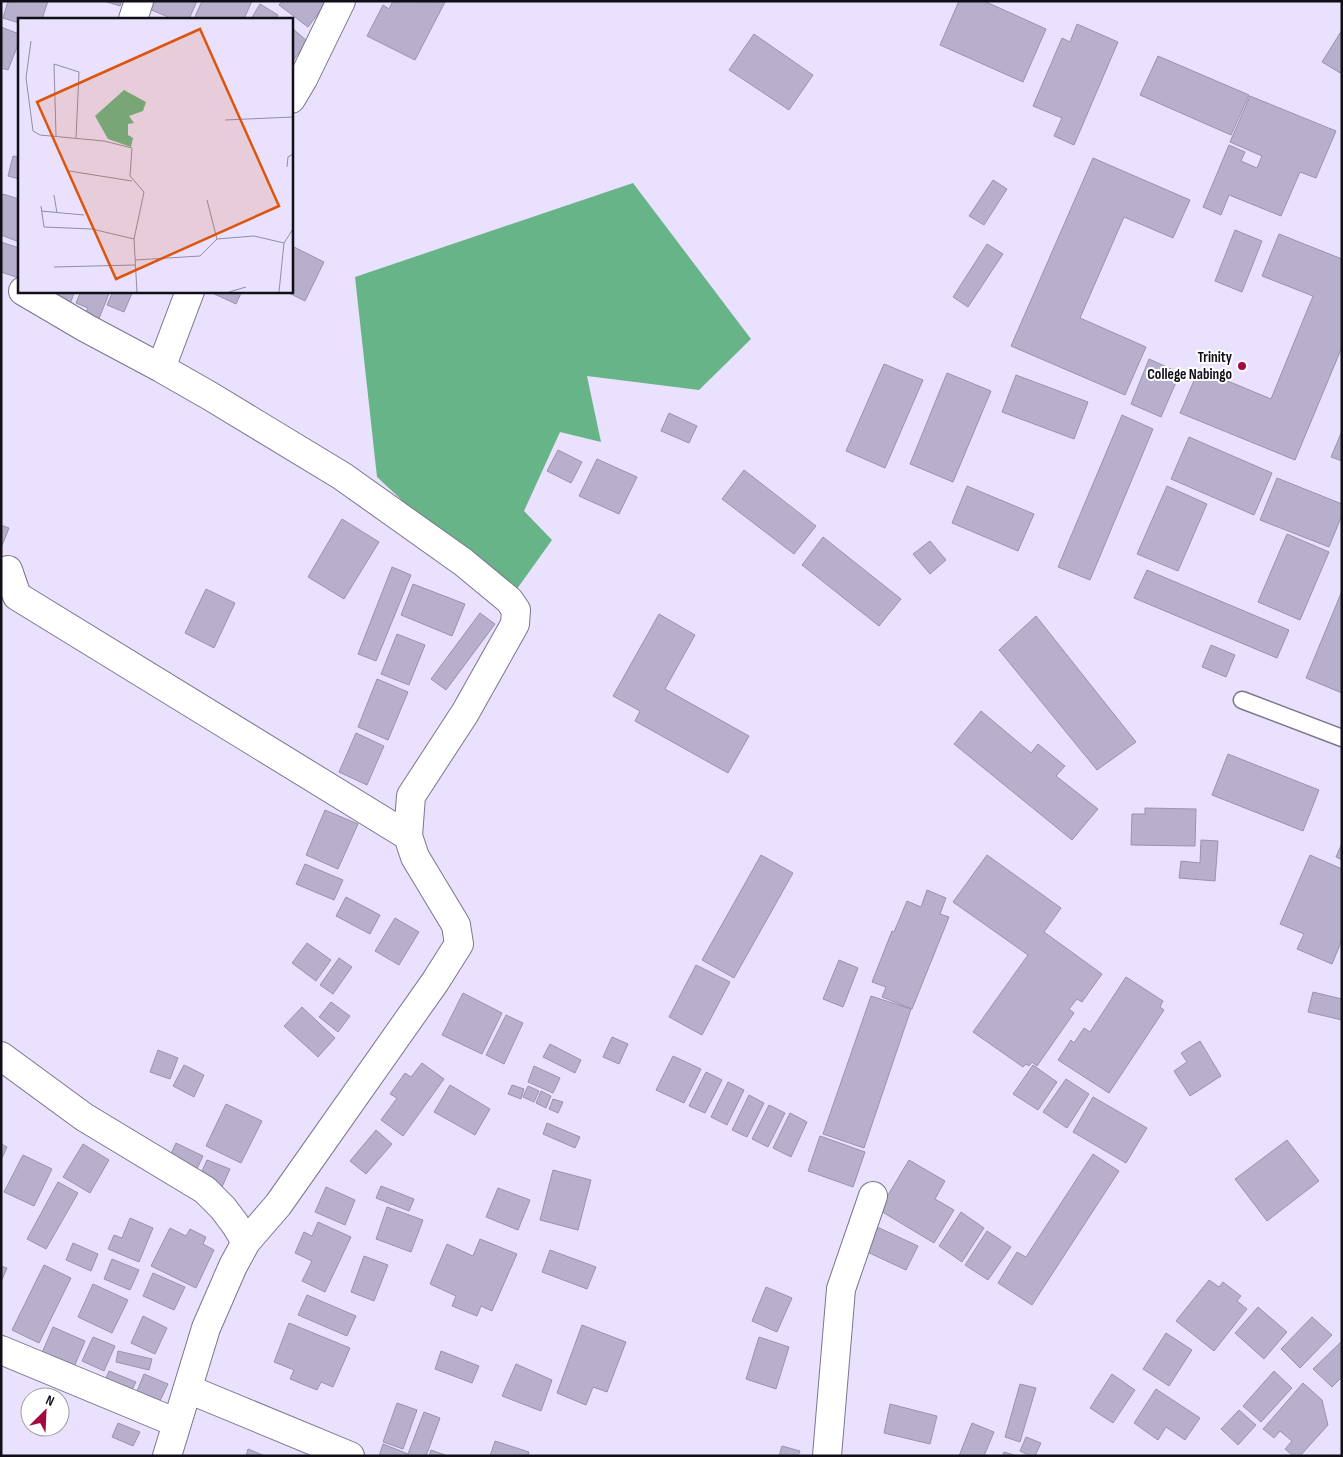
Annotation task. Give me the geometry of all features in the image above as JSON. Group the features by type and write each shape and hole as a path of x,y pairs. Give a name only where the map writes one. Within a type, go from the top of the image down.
{"street":[{"path":"133,18 139,1"},
{"path":"292,96 303,79 340,1"},
{"path":"1,280 18,288"},
{"path":"26,292 86,328 210,396 342,476 463,562 509,600 516,610 516,624 465,713 411,796 408,836 415,857 456,925 459,944 429,990 278,1205 246,1242 233,1266 206,1328 167,1456"},
{"path":"161,368 190,292"},
{"path":"8,570 17,596 408,836"},
{"path":"1,1056 84,1117 205,1190 223,1208 246,1242"},
{"path":"827,1456 841,1289 873,1196"},
{"path":"1,1350 177,1423"},
{"path":"188,1389 350,1456"}],"lane":[{"path":"1242,700 1342,738"}],"green space":[{"path":"633,183 751,339 699,390 587,376 601,442 560,432 524,511 552,540 509,600 377,477 355,277"}],"building":[{"path":"8,1 48,1 42,18 18,18 18,23 3,18"},
{"path":"104,1 122,1 120,6"},
{"path":"152,1 197,1 189,18 171,18 149,9"},
{"path":"202,1 252,1 244,18 194,18"},
{"path":"282,1 328,1 308,27 279,5"},
{"path":"393,1 445,2 415,60 367,36 383,5 389,9"},
{"path":"959,1 984,1 1046,29 1023,82 940,45"},
{"path":"260,4 278,15 276,18 252,18"},
{"path":"1077,24 1118,42 1074,145 1054,136 1062,118 1033,106 1062,38 1070,42"},
{"path":"1,27 18,34 18,45 8,70 1,68"},
{"path":"292,28 307,41 292,63"},
{"path":"1342,30 1342,74 1322,62"},
{"path":"754,34 813,75 789,110 729,70"},
{"path":"1158,56 1249,95 1231,135 1140,95"},
{"path":"1250,96 1336,131 1316,178 1300,172 1281,216 1229,195 1221,215 1203,207 1229,145 1245,152 1241,161 1257,168 1262,156 1230,142"},
{"path":"13,156 18,157 18,179 8,176"},
{"path":"1093,158 1190,200 1173,238 1124,217 1080,318 1146,347 1125,395 1011,346"},
{"path":"993,180 1007,189 984,225 969,216"},
{"path":"3,194 18,199 18,242 1,235 1,198"},
{"path":"1235,230 1262,241 1242,292 1215,281"},
{"path":"1279,234 1342,259 1342,347 1295,460 1180,413 1199,369 1271,399 1313,296 1262,276"},
{"path":"1,242 18,248 18,278 1,272"},
{"path":"987,244 1003,254 968,307 953,297"},
{"path":"292,246 324,262 305,301 287,292 292,292"},
{"path":"51,292 75,292 70,304 49,296"},
{"path":"81,292 110,292 96,326 82,321 88,308 76,303"},
{"path":"113,292 133,292 124,312 107,305"},
{"path":"210,292 242,292 236,304"},
{"path":"1149,359 1180,373 1161,417 1131,404"},
{"path":"884,364 923,380 885,468 846,451"},
{"path":"947,373 991,391 953,482 910,464"},
{"path":"1016,375 1088,402 1074,439 1002,412"},
{"path":"669,413 697,426 689,443 661,431"},
{"path":"1122,415 1153,429 1090,580 1058,567"},
{"path":"1342,431 1342,461 1331,457"},
{"path":"1189,437 1272,473 1254,515 1171,479"},
{"path":"558,450 582,462 571,483 547,471"},
{"path":"597,459 637,477 619,514 579,496"},
{"path":"744,470 816,526 794,554 722,499"},
{"path":"1277,478 1342,504 1342,515 1329,547 1260,520"},
{"path":"967,486 1034,514 1018,551 952,523"},
{"path":"1167,486 1207,504 1178,571 1137,554"},
{"path":"342,519 379,542 344,599 308,577"},
{"path":"1,525 9,528 1,548"},
{"path":"1287,534 1329,552 1300,620 1258,602"},
{"path":"823,537 901,599 879,626 802,565"},
{"path":"930,541 946,560 930,574 913,554"},
{"path":"392,567 411,575 376,661 358,654"},
{"path":"1147,570 1289,630 1277,658 1134,598"},
{"path":"413,584 465,604 452,636 401,615"},
{"path":"206,589 235,603 214,648 185,633"},
{"path":"1342,591 1342,693 1306,678"},
{"path":"480,613 495,624 446,690 431,679"},
{"path":"659,614 695,635 665,689 749,736 728,773 635,721 640,711 613,696"},
{"path":"1036,616 1136,742 1097,770 999,650"},
{"path":"397,634 425,645 409,685 381,674"},
{"path":"1211,645 1235,655 1226,677 1202,667"},
{"path":"377,679 408,692 388,740 358,727"},
{"path":"981,711 1031,753 1038,744 1065,766 1056,776 1098,809 1072,840 954,744"},
{"path":"356,733 384,746 367,785 339,772"},
{"path":"1228,754 1319,790 1303,831 1212,795"},
{"path":"1145,808 1196,809 1195,846 1131,845 1132,814 1145,814"},
{"path":"325,810 358,824 338,869 306,855"},
{"path":"1201,840 1218,841 1215,881 1179,878 1181,861 1200,863"},
{"path":"1342,843 1342,860 1336,857"},
{"path":"761,855 793,873 734,978 702,960"},
{"path":"987,855 1061,908 1044,932 1102,974 1082,1002 1077,999 1069,1009 1074,1013 1037,1066 1032,1062 1029,1066 1026,1064 1023,1067 973,1032 1028,955 953,902"},
{"path":"1310,855 1342,869 1342,940 1332,964 1297,949 1304,934 1280,924"},
{"path":"305,864 343,880 334,900 296,884"},
{"path":"927,890 946,898 940,914 949,917 912,1009 882,997 886,987 872,982 892,931 894,932 907,901 921,907"},
{"path":"346,897 380,915 370,934 336,916"},
{"path":"395,918 419,932 399,965 375,951"},
{"path":"307,943 331,960 316,981 292,963"},
{"path":"339,958 352,967 333,994 320,985"},
{"path":"839,960 858,968 843,1007 823,999"},
{"path":"696,965 730,982 702,1035 669,1017"},
{"path":"1126,977 1163,1001 1160,1007 1164,1010 1109,1093 1058,1060 1071,1040 1074,1043 1084,1028 1090,1032"},
{"path":"1313,992 1342,999 1342,1020 1308,1012"},
{"path":"463,993 502,1013 482,1054 442,1035"},
{"path":"871,996 911,1009 864,1148 823,1134"},
{"path":"331,1002 350,1016 338,1032 319,1017"},
{"path":"302,1007 335,1038 318,1057 284,1026"},
{"path":"506,1015 523,1023 504,1064 486,1055"},
{"path":"612,1037 628,1044 619,1064 603,1057"},
{"path":"1200,1041 1221,1076 1190,1096 1174,1071 1187,1062 1181,1053"},
{"path":"550,1044 581,1060 575,1073 543,1057"},
{"path":"158,1050 178,1058 170,1079 150,1072"},
{"path":"673,1056 701,1069 684,1103 656,1090"},
{"path":"422,1063 444,1079 403,1136 381,1120 397,1098 390,1094 405,1073 411,1077"},
{"path":"184,1065 204,1075 194,1097 173,1086"},
{"path":"1033,1065 1057,1082 1038,1110 1013,1094"},
{"path":"534,1066 560,1078 553,1093 528,1082"},
{"path":"706,1072 722,1080 705,1113 689,1106"},
{"path":"1066,1079 1089,1094 1067,1128 1043,1112"},
{"path":"728,1082 744,1090 727,1125 711,1117"},
{"path":"450,1085 490,1109 475,1135 434,1112"},
{"path":"512,1085 524,1089 521,1099 508,1094"},
{"path":"528,1086 539,1091 534,1102 523,1097"},
{"path":"541,1091 551,1096 546,1108 536,1103"},
{"path":"749,1095 764,1103 747,1137 732,1130"},
{"path":"1093,1097 1147,1128 1126,1163 1073,1132"},
{"path":"553,1099 563,1102 558,1113 549,1109"},
{"path":"226,1104 262,1121 241,1163 206,1146"},
{"path":"769,1105 785,1113 768,1147 752,1139"},
{"path":"790,1113 807,1122 791,1157 773,1148"},
{"path":"547,1123 580,1137 575,1148 543,1134"},
{"path":"376,1130 392,1144 366,1174 350,1161"},
{"path":"820,1136 865,1152 853,1187 808,1171"},
{"path":"1287,1140 1319,1181 1267,1221 1235,1179"},
{"path":"176,1143 203,1156 194,1175 167,1162"},
{"path":"1,1144 7,1147 1,1160"},
{"path":"83,1144 109,1160 90,1193 63,1177"},
{"path":"1093,1154 1119,1171 1032,1305 998,1283 1017,1252 1026,1257"},
{"path":"23,1155 52,1169 34,1206 4,1192"},
{"path":"207,1160 230,1169 222,1187 199,1178"},
{"path":"909,1160 945,1181 935,1199 954,1210 934,1243 879,1210"},
{"path":"553,1170 591,1180 578,1230 540,1220"},
{"path":"58,1182 78,1193 46,1249 27,1239"},
{"path":"381,1186 414,1199 409,1211 376,1198"},
{"path":"326,1187 355,1200 345,1225 315,1212"},
{"path":"498,1188 530,1200 518,1230 486,1217"},
{"path":"387,1207 423,1220 411,1252 376,1239"},
{"path":"961,1212 984,1228 962,1262 939,1246"},
{"path":"130,1218 153,1228 139,1262 108,1249 114,1235 122,1238"},
{"path":"318,1222 351,1237 325,1292 302,1281 312,1261 295,1253 304,1232 312,1236"},
{"path":"875,1226 918,1246 906,1270 863,1250"},
{"path":"170,1228 186,1236 190,1229 206,1237 203,1244 214,1250 196,1288 151,1266"},
{"path":"987,1231 1011,1247 988,1280 965,1265"},
{"path":"480,1239 517,1254 492,1311 481,1306 477,1316 452,1306 456,1296 430,1284 447,1244 473,1256"},
{"path":"73,1243 98,1254 91,1271 66,1260"},
{"path":"550,1250 596,1267 587,1289 542,1272"},
{"path":"364,1256 388,1265 374,1301 351,1292"},
{"path":"112,1259 139,1270 130,1290 104,1279"},
{"path":"44,1265 71,1278 39,1343 12,1330"},
{"path":"1,1266 7,1268 1,1282"},
{"path":"153,1273 185,1287 174,1310 143,1296"},
{"path":"1209,1280 1219,1287 1223,1282 1241,1296 1237,1301 1247,1309 1214,1351 1176,1321"},
{"path":"93,1284 128,1300 112,1333 78,1317"},
{"path":"766,1287 792,1298 777,1332 752,1321"},
{"path":"307,1295 356,1316 347,1336 298,1315"},
{"path":"1258,1307 1287,1332 1264,1359 1235,1333"},
{"path":"143,1316 167,1328 155,1354 131,1343"},
{"path":"1312,1317 1332,1335 1300,1368 1281,1349"},
{"path":"289,1323 350,1348 333,1387 321,1382 317,1390 290,1379 294,1370 274,1362"},
{"path":"582,1325 626,1342 607,1392 593,1387 586,1405 557,1393"},
{"path":"53,1327 85,1341 74,1367 42,1353"},
{"path":"1166,1333 1192,1350 1169,1386 1143,1369"},
{"path":"93,1337 115,1346 104,1371 82,1361"},
{"path":"759,1337 789,1347 776,1389 746,1379"},
{"path":"1342,1341 1342,1377 1332,1387 1313,1369"},
{"path":"118,1351 152,1359 149,1370 116,1362"},
{"path":"441,1351 479,1366 472,1383 435,1369"},
{"path":"516,1364 552,1380 541,1411 502,1396"},
{"path":"109,1371 136,1382 129,1396 103,1385"},
{"path":"1274,1371 1292,1388 1261,1422 1243,1406"},
{"path":"144,1374 168,1384 160,1401 137,1391"},
{"path":"1112,1374 1135,1390 1113,1423 1090,1408"},
{"path":"1303,1383 1322,1400 1328,1425 1300,1456 1293,1456 1285,1449 1292,1441 1280,1431 1274,1438 1263,1429"},
{"path":"1020,1384 1036,1388 1020,1442 1005,1437"},
{"path":"1156,1389 1200,1418 1185,1440 1166,1427 1158,1440 1134,1423"},
{"path":"397,1403 417,1410 403,1449 383,1442"},
{"path":"890,1404 937,1416 930,1444 884,1433"},
{"path":"1239,1410 1256,1425 1238,1445 1221,1429"},
{"path":"424,1412 440,1418 426,1456 379,1456 383,1444 408,1454"},
{"path":"118,1423 140,1432 133,1446 112,1437"},
{"path":"972,1423 994,1432 984,1456 959,1456"},
{"path":"1026,1437 1041,1443 1035,1456 1020,1451"},
{"path":"495,1441 529,1452 528,1456 490,1456"},
{"path":"782,1446 800,1451 798,1456 779,1456"},
{"path":"248,1449 265,1456 246,1456"},
{"path":"431,1450 445,1455 445,1456 429,1456"},
{"path":"1004,1452 1017,1456 1003,1456"}],"place":[{"name":"Trinity College Nabingo","path":"1242,366"}]}
